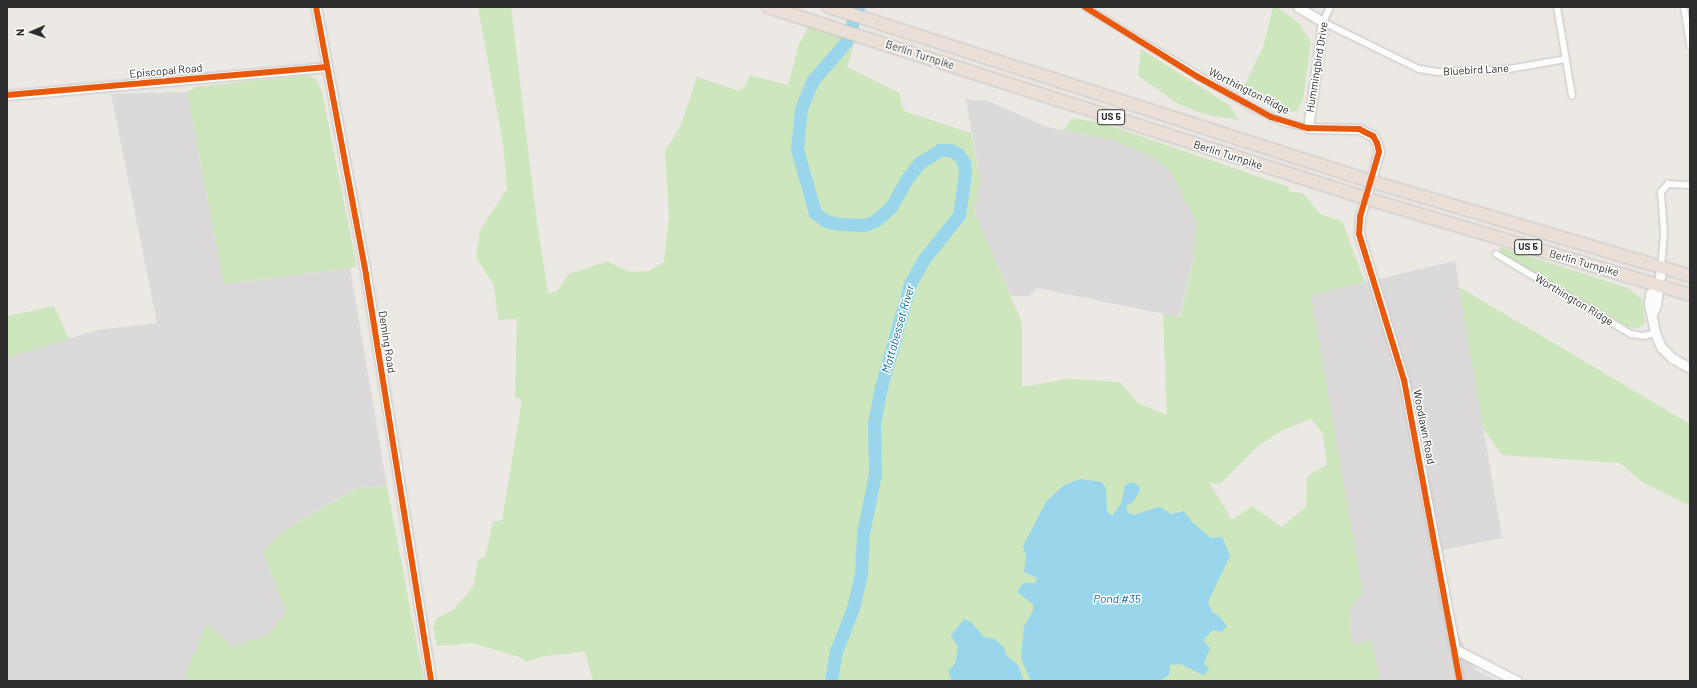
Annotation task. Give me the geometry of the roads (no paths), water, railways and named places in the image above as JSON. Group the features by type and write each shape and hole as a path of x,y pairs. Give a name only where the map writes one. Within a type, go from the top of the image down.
{"highway":[{"name":"Berlin Turnpike","path":"768,7 1365,198 1690,295"},
{"name":"Berlin Turnpike","path":"829,7 1370,181 1690,276"}],"street":[{"name":"Deming Road","path":"316,7 367,280 431,681"},
{"name":"Worthington Ridge","path":"1085,7 1253,108 1283,122 1308,128 1359,129 1373,136 1379,152 1370,181"},
{"path":"1298,7 1323,22"},
{"name":"Hummingbird Drive","path":"1308,128 1323,22 1330,7"},
{"path":"1557,7 1572,96"},
{"path":"1684,7 1690,46"},
{"name":"Bluebird Lane","path":"1323,22 1419,69 1438,72 1509,69 1566,59"},
{"name":"Episcopal Road","path":"7,95 327,67"},
{"name":"Woodlawn Road","path":"1370,181 1365,198 1359,234 1404,380 1460,681"},
{"path":"1690,185 1668,184 1661,192 1664,232 1661,268 1657,285 1650,294 1649,304 1654,332 1661,347 1672,358 1690,368"},
{"name":"Worthington Ridge","path":"1496,254 1631,334 1643,336 1654,332"},
{"path":"1455,649 1518,681"}],"water":[{"name":"Pond #35","path":"1080,479 1102,482 1106,489 1107,512 1112,516 1121,504 1125,485 1133,482 1139,486 1140,491 1133,502 1126,506 1128,513 1135,515 1157,507 1162,508 1171,514 1184,511 1192,522 1211,538 1222,537 1230,556 1208,602 1213,613 1218,615 1227,626 1222,632 1213,630 1203,640 1210,648 1204,663 1209,670 1203,675 1181,664 1170,665 1169,675 1159,681 1031,681 1021,658 1024,626 1033,611 1033,604 1017,592 1023,583 1035,583 1037,578 1024,572 1026,557 1023,546 1046,502 1064,485"},
{"path":"964,619 971,622 984,637 995,639 1004,648 1006,655 1018,665 1024,681 952,681 948,671 955,664 958,647 951,635"}],"waterway":[{"name":"Mattabesset River","path":"831,681 836,651 853,608 861,574 863,533 875,474 874,423 881,387 910,284 924,259 959,215 965,174 964,163 958,154 950,150 940,150 919,163 906,180 891,207 875,221 864,225 839,224 826,221 815,213 797,149 801,109 813,80 846,42 858,7"}]}
